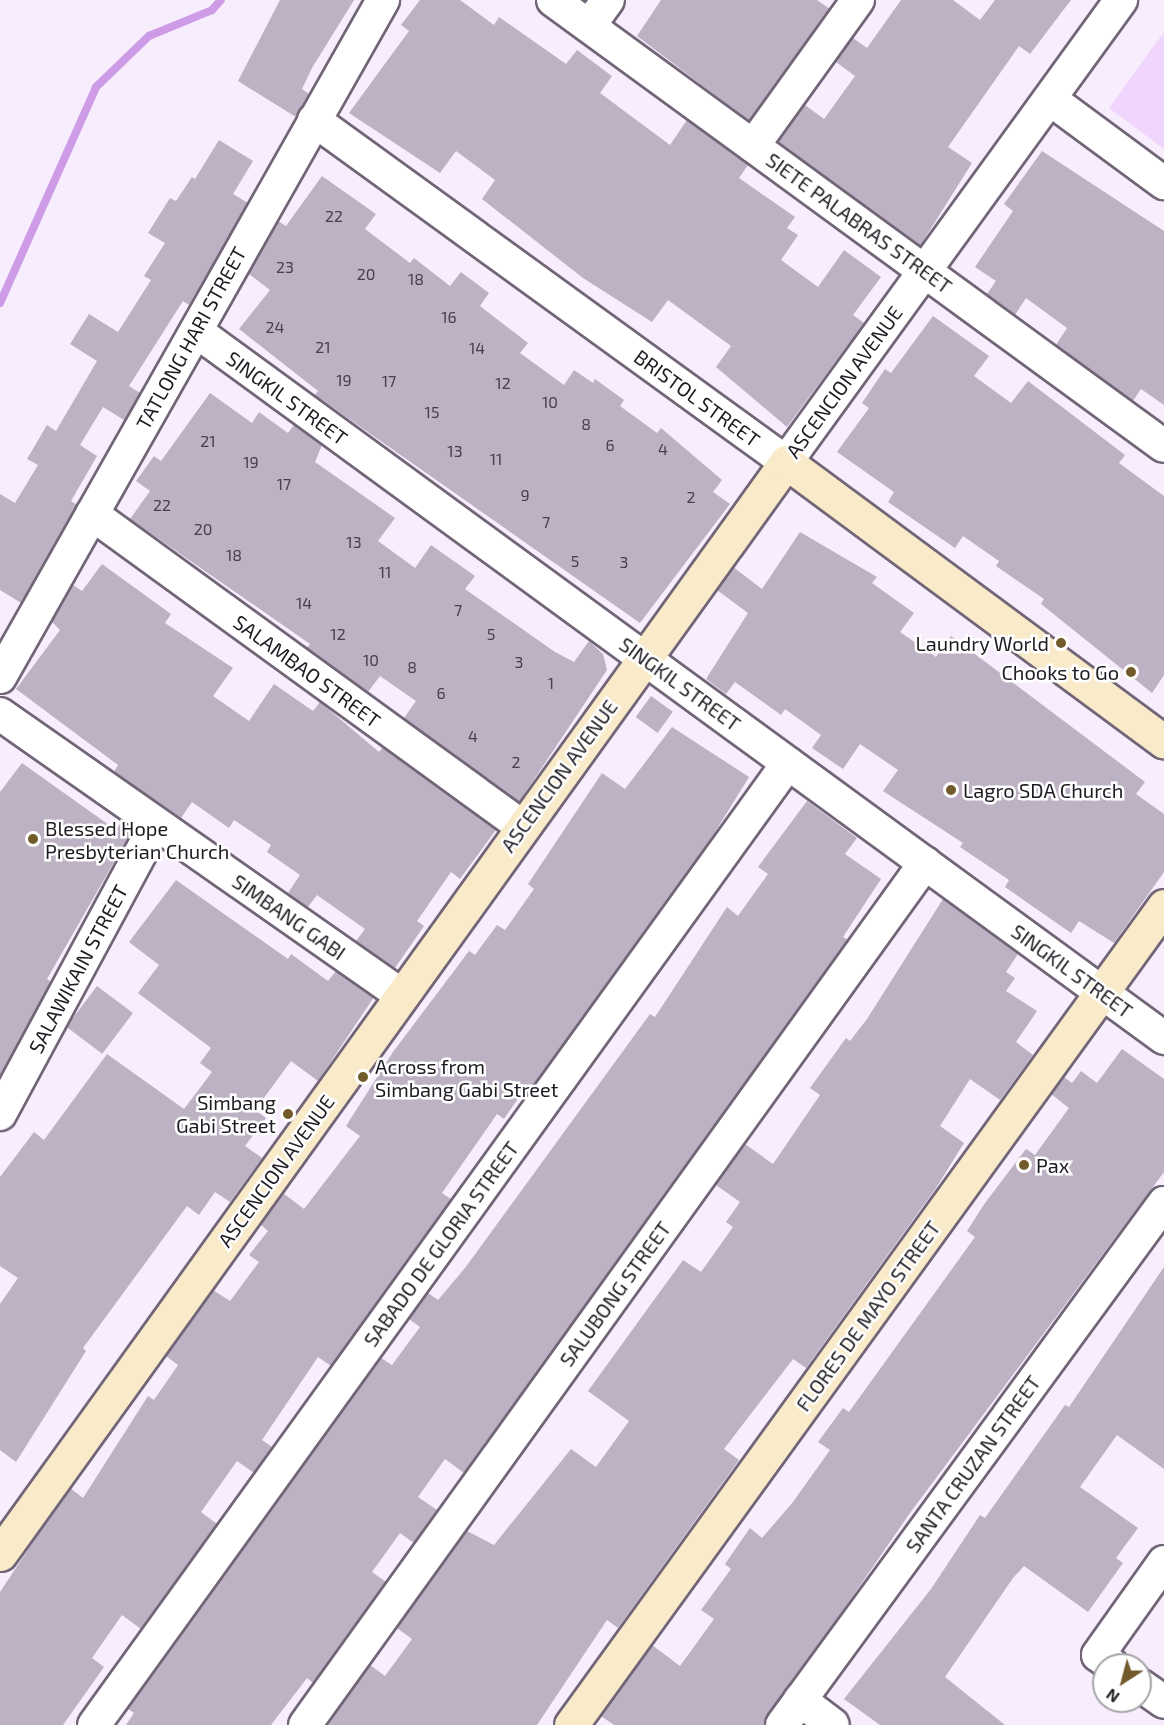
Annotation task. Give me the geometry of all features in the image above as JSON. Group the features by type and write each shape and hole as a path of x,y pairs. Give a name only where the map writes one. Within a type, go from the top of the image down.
{"street":[{"name":"TATLONG HARI STREET","path":"0,677 383,0"},
{"name":"SIETE PALABRAS STREET","path":"553,0 1164,446"},
{"path":"589,26 608,0"},
{"path":"753,146 858,0"},
{"name":"ASCENCION AVENUE","path":"0,1554 644,658 1121,0"},
{"path":"1050,99 1164,183"},
{"name":"BRISTOL STREET","path":"314,120 786,462 1164,742"},
{"name":"SINGKIL STREET","path":"196,331 1164,1038"},
{"name":"SALAMBAO STREET","path":"92,514 523,827"},
{"name":"SIMBANG GABI","path":"0,714 402,996"},
{"name":"SABADO DE GLORIA STREET","path":"94,1725 788,763"},
{"name":"SALAWIKAIN STREET","path":"0,1114 156,824"},
{"name":"SALUBONG STREET","path":"305,1725 925,863"},
{"name":"FLORES DE MAYO STREET","path":"571,1725 1164,906"},
{"name":"SANTA CRUZAN STREET","path":"790,1713 1164,1203"},
{"path":"1109,1653 1164,1562"},
{"path":"790,1713 833,1725"}],"shaded area":[{"path":"1164,32 1164,149 1109,108"}],"building":[{"path":"280,0 354,0 312,68 302,89 309,94 296,117 238,81"},
{"path":"420,0 460,0 494,25 499,17 566,64 577,50 612,76 600,93 670,145 687,120 748,165 739,178 795,217 787,228 798,235 781,260 818,287 844,250 881,277 853,315 864,323 787,427 716,367 731,346 668,300 652,322 583,278 482,199 495,180 456,151 440,173 349,113 409,31 401,25"},
{"path":"661,0 817,0 830,9 749,121 637,36"},
{"path":"901,0 953,0 980,20 995,0 1071,0 1030,54 1019,46 948,147 972,163 920,246 778,142 805,105 824,119 855,76 836,62 853,38 867,48"},
{"path":"219,140 253,161 233,194 248,203 189,305 183,301 129,386 140,393 124,420 103,407 80,445 97,456 71,501 77,505 21,603 0,590 0,494 15,503 38,465 27,459 47,425 56,431 97,361 70,344 89,314 118,332 151,280 144,276 165,243 148,233 170,198 176,201 192,177 195,179"},
{"path":"1042,151 1164,231 1164,405 1141,389 1133,401 1056,345 1067,328 1026,298 1015,315 987,294 996,281 975,267 1013,211 1004,204"},
{"path":"322,176 376,214 365,229 410,263 414,258 450,286 461,272 489,293 480,306 528,343 520,353 564,385 574,370 593,383 595,379 624,400 620,406 657,433 661,428 722,480 713,492 730,504 640,623 315,395 318,391 239,329 270,290 249,274 278,221 286,226"},
{"path":"933,316 989,356 974,376 1011,403 1028,381 1125,455 1119,463 1164,496 1164,675 1152,693 1041,604 1044,599 996,566 999,561 963,536 955,548 888,502 894,492 837,452 869,408 862,403 885,369 891,373"},
{"path":"210,393 252,423 259,412 288,433 294,425 322,445 315,462 395,518 378,541 415,568 431,545 475,576 465,589 555,652 574,662 589,641 603,654 607,670 519,802 404,718 416,701 380,676 368,692 307,648 310,644 130,519 150,491 136,481 154,456 161,461"},
{"path":"800,532 877,577 872,583 914,613 900,632 936,657 951,636 1145,782 1136,794 1164,814 1164,872 1114,943 1079,921 1071,933 1005,887 1009,880 960,847 963,843 883,791 898,770 860,744 843,769 812,748 821,735 785,709 781,715 735,682 726,694 706,679 748,613 717,590 733,567 762,589"},
{"path":"102,564 171,614 165,623 233,668 213,696 249,721 274,684 313,711 320,702 379,752 383,747 496,830 460,879 451,872 417,921 424,926 395,968 356,941 365,929 317,895 308,907 288,893 300,875 267,852 271,845 234,820 229,828 192,802 181,818 114,772 118,765 16,689 60,630 52,622 73,585 82,591"},
{"path":"651,696 673,712 658,733 636,717"},
{"path":"672,727 749,777 712,837 528,1093 524,1090 504,1119 497,1114 442,1193 451,1199 331,1366 318,1357 262,1440 272,1447 254,1473 237,1461 201,1512 217,1524 141,1629 122,1615 92,1658 104,1667 63,1725 0,1725 0,1592 43,1527 70,1488 83,1498 148,1396 154,1400 178,1365 166,1356 213,1290 230,1301 259,1262 249,1255 268,1231 260,1224 283,1193 304,1209 360,1136 346,1126 393,1052 469,951 475,955 497,925 505,930 534,889 528,884 602,773 625,789"},
{"path":"22,763 116,830 122,821 133,829 47,979 51,982 0,1076 0,792"},
{"path":"807,801 857,838 845,854 881,879 843,937 848,940 464,1473 445,1459 418,1497 437,1510 414,1543 400,1533 372,1572 386,1582 313,1683 307,1678 271,1725 126,1725 134,1713 128,1709 381,1358 392,1365 420,1327 409,1319 428,1293 438,1300 465,1268 650,1014 655,1017 727,907 738,916 768,874 758,867"},
{"path":"176,880 288,959 291,954 328,981 336,971 374,997 318,1081 291,1061 255,1110 266,1118 245,1146 262,1158 230,1202 215,1192 199,1215 187,1206 83,1348 86,1351 16,1462 0,1450 0,1304 18,1278 0,1266 0,1177 34,1132 44,1140 107,1054 184,1109 212,1072 200,1063 211,1048 138,993 159,965 129,942"},
{"path":"943,899 1018,954 1006,972 1015,978 1006,991 1037,1011 1016,1042 1033,1055 1000,1100 970,1079 940,1126 964,1143 936,1188 806,1368 793,1359 724,1449 739,1460 618,1628 607,1620 537,1725 328,1725 370,1665 385,1676 412,1639 397,1628 467,1531 494,1545 571,1449 596,1467 629,1421 588,1391 683,1260 701,1272 733,1227 726,1222 740,1202 716,1185 745,1144 773,1164 820,1095 810,1088 846,1038 850,1041 867,1019"},
{"path":"97,986 133,1013 102,1054 66,1027"},
{"path":"1122,1049 1164,1079 1164,1172 910,1513 764,1725 614,1725 601,1716 652,1645 680,1666 714,1619 701,1610 731,1569 725,1564 750,1528 762,1538 793,1502 830,1450 818,1442 843,1408 849,1412 975,1237 967,1231 985,1203 1026,1149 1035,1155 1069,1108 1051,1094 1064,1077 1072,1083 1081,1071 1097,1083"},
{"path":"1164,1267 1164,1469 1117,1435 1080,1487 1138,1528 1116,1558 1123,1563 1088,1612 1024,1566 1013,1578 945,1677 1005,1725 880,1725 844,1699 931,1589 980,1515 985,1518 1065,1405 1069,1407"}],"waterway":[{"path":"0,303 96,87 149,36 212,10 221,0"}],"place":[{"name":"Laundry World","path":"1061,643"},
{"name":"Chooks to Go","path":"1131,672"},
{"name":"Lagro SDA Church","path":"951,790"},
{"name":"Blessed Hope Presbyterian Church","path":"33,839"},
{"name":"Across from Simbang Gabi Street","path":"363,1077"},
{"name":"Simbang Gabi Street","path":"288,1114"},
{"name":"Pax","path":"1024,1165"}]}
